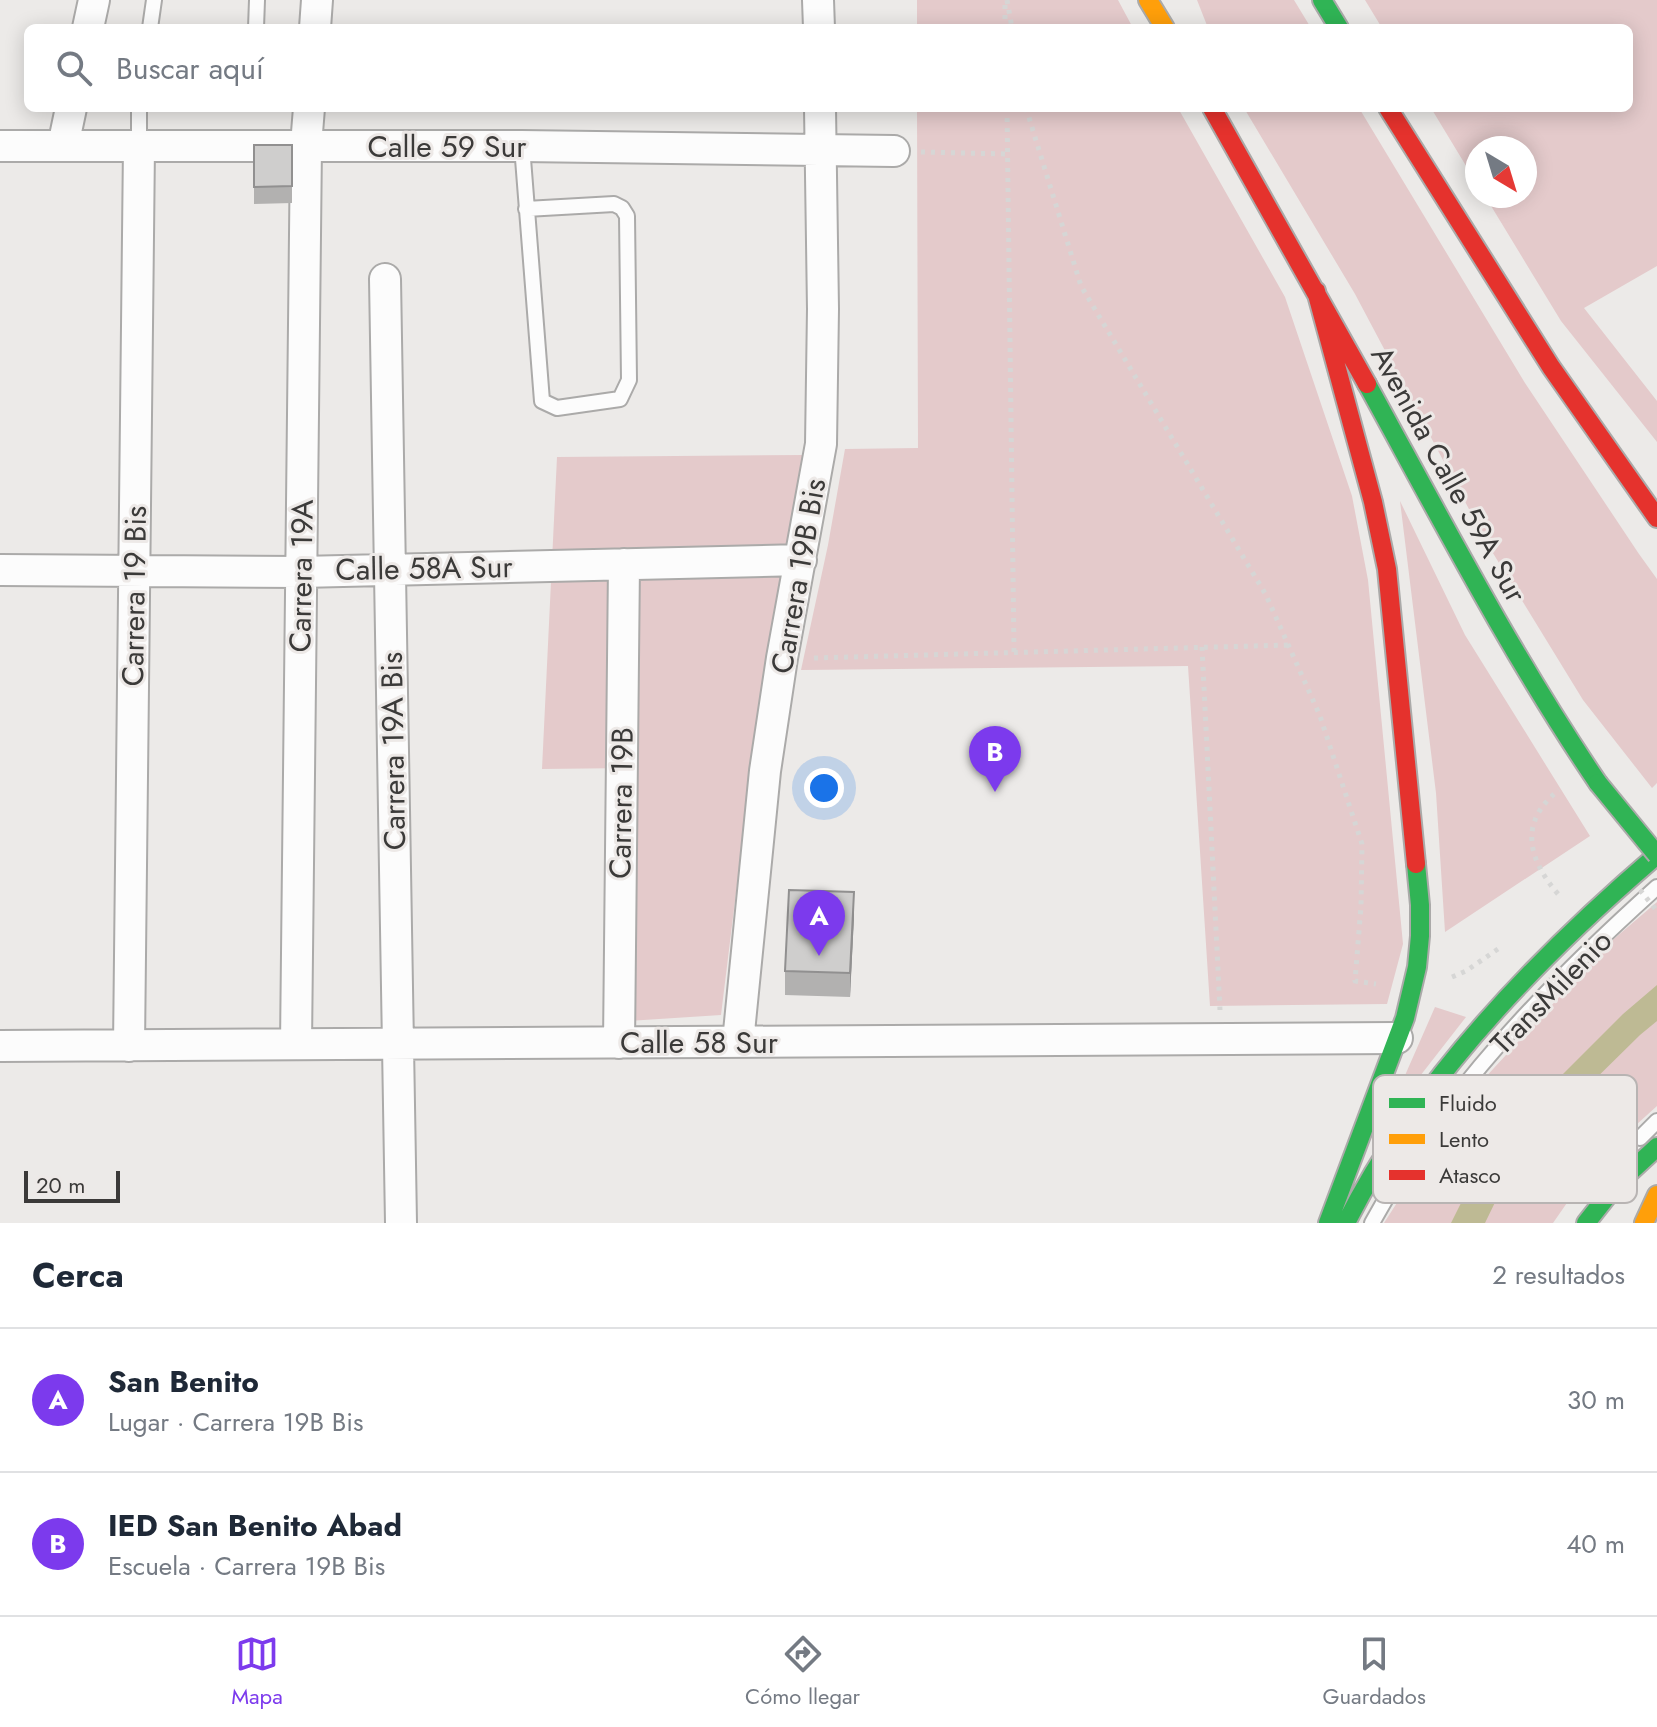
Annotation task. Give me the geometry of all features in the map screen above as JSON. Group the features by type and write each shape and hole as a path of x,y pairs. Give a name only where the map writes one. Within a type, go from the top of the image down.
{"main road":[{"path":"1148,0 1163,24"},
{"path":"1322,0 1337,24"},
{"name":"Avenida Calle 59A Sur","path":"1214,112 1540,693 1598,783 1657,855"},
{"path":"1390,112 1539,351 1615,463 1657,518"},
{"path":"1316,291 1373,502 1387,569 1420,905 1420,936 1413,986 1405,1018 1383,1075"},
{"path":"1444,1075 1478,1030 1585,919 1657,855"},
{"path":"1328,1223 1373,1102"},
{"path":"1637,1166 1657,1147"},
{"path":"1346,1223 1373,1175"},
{"path":"1644,1223 1657,1195"},
{"path":"1586,1223 1602,1203"}],"street":[{"path":"89,24 94,0"},
{"path":"315,24 317,0"},
{"path":"818,0 819,24"},
{"path":"63,146 70,112"},
{"name":"Carrera 19A","path":"296,1044 309,112"},
{"name":"Carrera 19B Bis","path":"738,1042 765,771 821,444 820,112"},
{"name":"Calle 59 Sur","path":"0,146 522,146 894,151"},
{"name":"Carrera 19 Bis","path":"129,1046 139,146"},
{"name":"Carrera 19A Bis","path":"385,279 401,1223"},
{"name":"Calle 58A Sur","path":"0,570 301,572 801,560"},
{"name":"Carrera 19B","path":"619,1043 624,564"},
{"name":"Calle 58 Sur","path":"0,1046 1397,1038"}],"lane":[{"path":"151,24 154,0"},
{"path":"256,24 257,0"},
{"path":"139,112 139,146"},
{"path":"522,146 526,209 542,401 557,408 620,399 629,380 627,216 622,208 614,204 526,209"},
{"name":"TransMilenio","path":"1471,1075 1605,933 1657,887"},
{"path":"1637,1141 1657,1121"},
{"name":"TransMilenio","path":"1372,1223 1384,1203"}],"path":[{"path":"1005,24 1006,0"},
{"path":"1006,0 1011,24"},
{"path":"1007,112 1014,652"},
{"path":"1027,112 1081,286 1266,595 1320,716 1362,844 1355,981 1397,988 1433,985 1457,975 1507,943"},
{"path":"894,151 1008,154"},
{"path":"782,658 1289,645"},
{"path":"1202,647 1221,1040"},
{"path":"1558,894 1537,865 1532,849 1538,810 1560,789"},
{"path":"1548,904 1566,886"},
{"path":"1456,959 1457,975"}],"shaded area":[{"path":"917,0 1118,0 1131,24 917,24"},
{"path":"1197,0 1294,0 1309,24 1206,24"},
{"path":"1365,0 1657,0 1657,266 1584,308 1657,401 1657,442 1561,321 1492,208 1537,208 1537,136 1465,136 1465,164 1433,112 1633,112 1633,24 1380,24"},
{"path":"917,112 1180,112 1285,297 1352,496 1368,580 1403,944 1387,1004 1210,1006 1188,666 801,670 845,449 918,448"},
{"path":"1246,112 1361,112 1525,383 1657,579 1657,783 1652,788 1583,700 1488,545 1355,294"},
{"path":"805,455 754,746 721,1015 628,1021 630,768 542,769 557,457"},
{"path":"1400,501 1465,635 1590,836 1445,932 1436,793"},
{"path":"1657,902 1657,1106 1637,1124 1637,1075 1488,1075 1608,944"},
{"path":"1657,985 1657,1021 1599,1075 1562,1075"},
{"path":"1435,1007 1466,1017 1421,1075 1405,1075"},
{"path":"1397,1203 1567,1203 1553,1223 1384,1223"},
{"path":"1461,1203 1495,1203 1485,1223 1451,1223"}],"building":[{"path":"254,145 292,145 292,186 254,187"},
{"path":"789,890 854,892 850,973 785,971"}],"traffic: fast":[{"path":"1322,0 1337,24"},
{"path":"1367,384 1507,637 1598,783"},
{"path":"1598,783 1657,855"},
{"path":"1442,1075 1484,1024 1568,935 1657,855"},
{"path":"1384,1075 1405,1018 1417,967 1420,905 1416,864"},
{"path":"1328,1223 1373,1103"},
{"path":"1637,1166 1657,1147"},
{"path":"1346,1223 1373,1175"},
{"path":"1586,1223 1602,1203"}],"traffic: slow":[{"path":"1148,0 1163,24"},
{"path":"1644,1223 1657,1195"}],"traffic: jam":[{"path":"1214,112 1367,384"},
{"path":"1391,112 1551,367 1657,518"},
{"path":"1316,291 1373,502 1387,569 1416,864"}],"place":[{"name":"IED San Benito Abad","path":"995,792"},
{"name":"San Benito","path":"819,956"}]}
